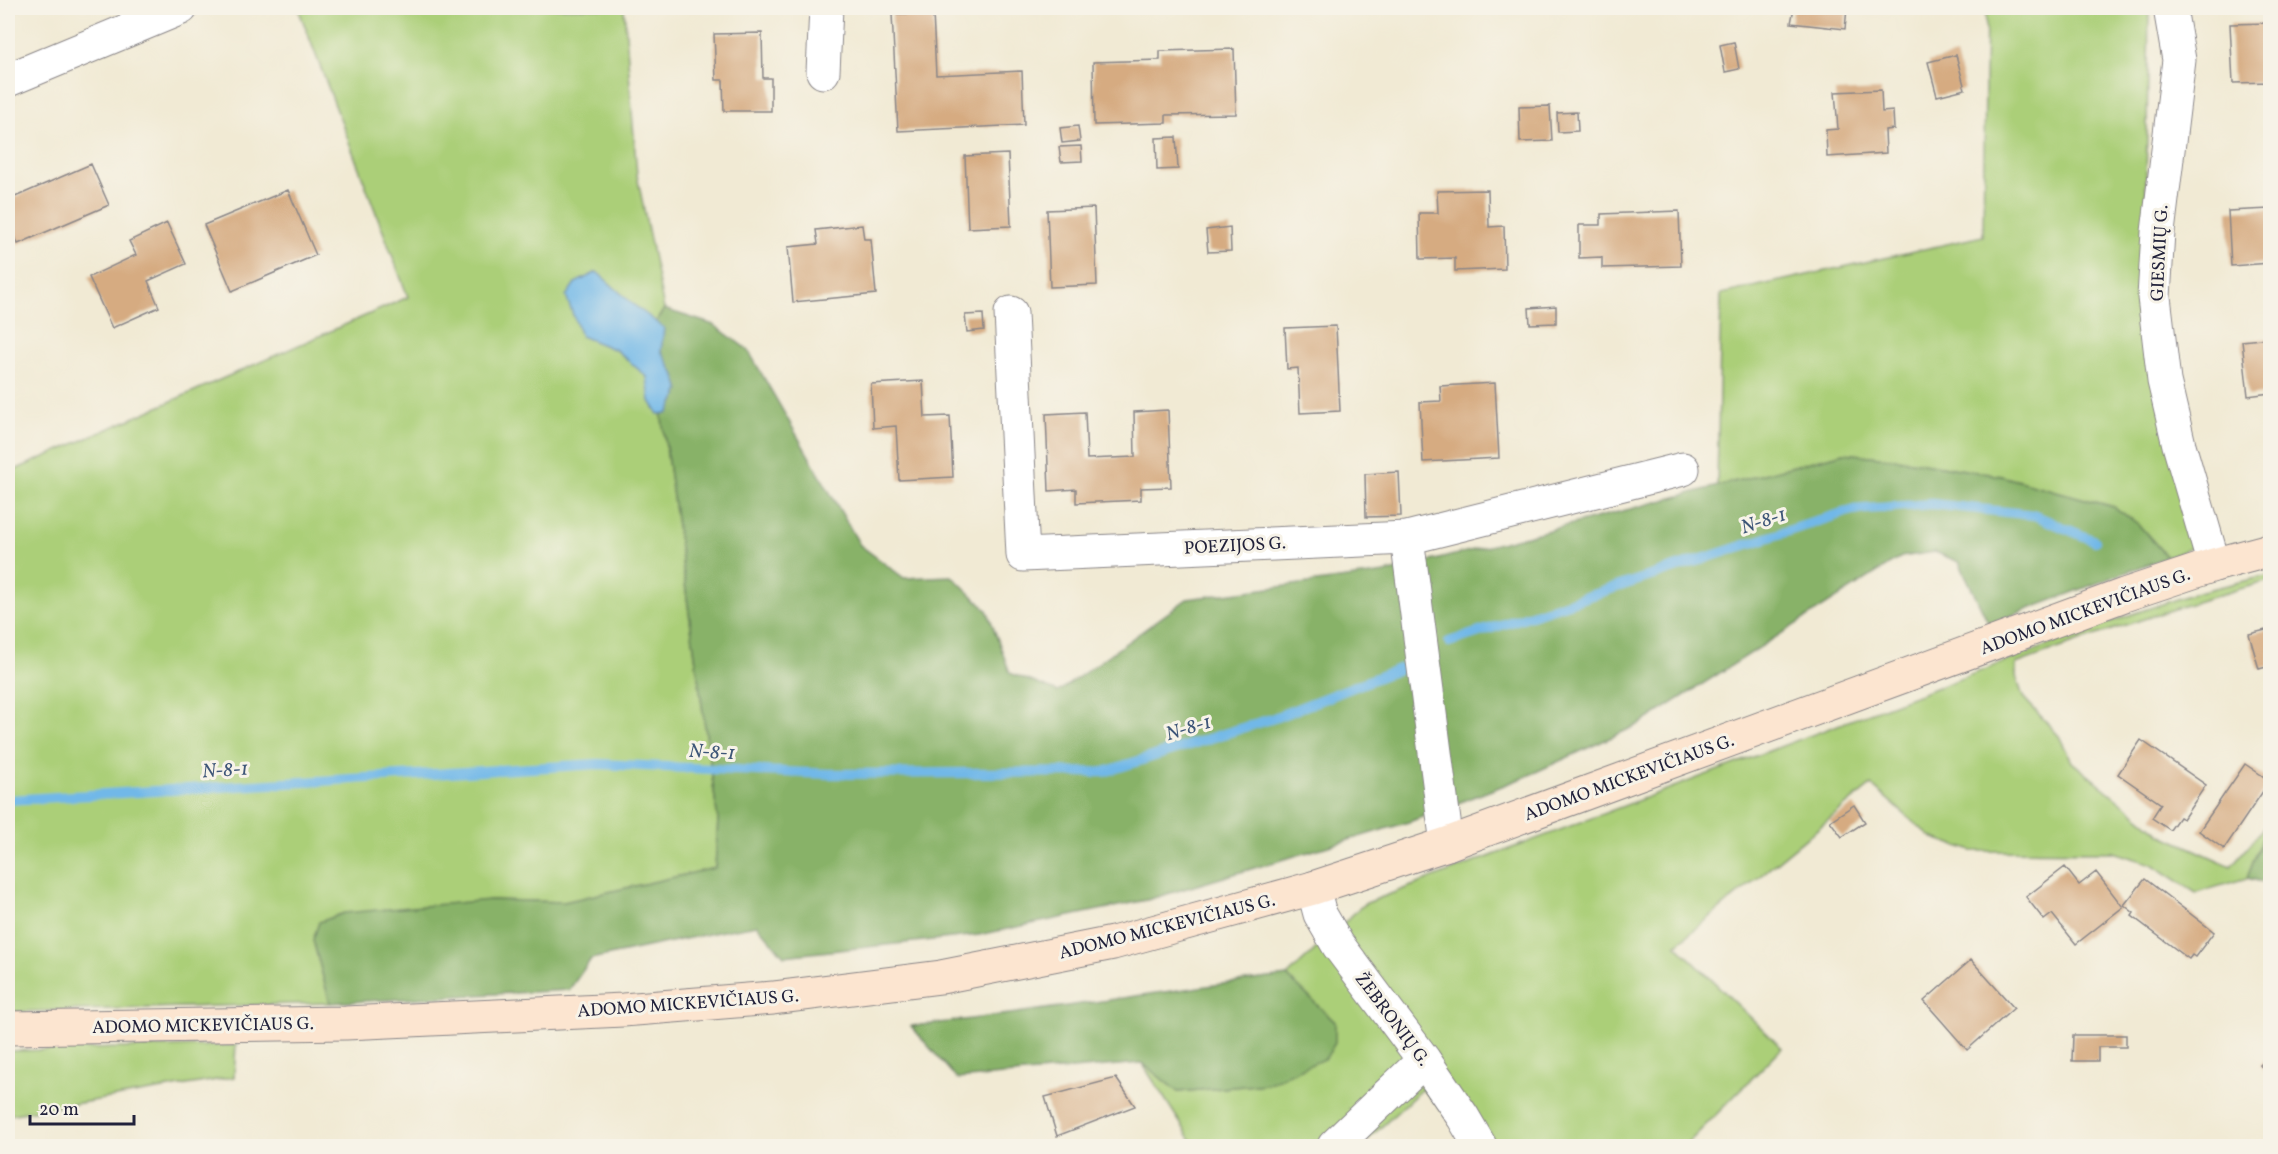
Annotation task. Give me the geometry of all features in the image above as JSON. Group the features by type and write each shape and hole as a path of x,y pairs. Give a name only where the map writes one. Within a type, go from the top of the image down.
{"main road":[{"name":"ADOMO MICKEVIČIAUS G.","path":"8,1029 346,1023 623,1010 773,998 941,977 1101,945 1312,888 1447,844 2124,595 2214,565 2271,550"}],"street":[{"path":"8,80 181,8"},
{"path":"823,72 826,8"},
{"name":"GIESMIŲ G.","path":"2170,8 2179,60 2157,232 2154,297 2164,381 2179,445 2214,565"},
{"name":"POEZIJOS G.","path":"1011,313 1023,555 1407,538 1683,469"},
{"path":"1407,538 1447,844"},
{"name":"ŽEBRONIŲ G.","path":"1312,888 1320,914 1338,945 1424,1060 1480,1146"},
{"path":"1334,1146 1424,1060"}],"green space":[{"path":"298,8 624,8 637,175 664,309 650,332 718,820 715,868 564,902 490,900 313,940 330,1003 8,1012 8,473 408,297"},
{"path":"1986,8 2149,8 2144,310 2194,547 2167,557 2138,524 2114,507 2001,476 1905,460 1844,453 1717,486 1721,294 1983,236"},
{"path":"664,309 714,325 748,350 860,545 904,578 952,576 987,610 1010,673 1058,692 1187,599 1385,573 1844,453 1905,460 2001,476 2114,507 2138,524 2167,557 1989,624 1959,562 1935,552 1901,557 1640,724 1525,777 1409,822 1147,900 979,935 784,956 757,925 591,959 569,990 330,1003 313,940 319,922 344,913 490,900 564,902 715,868 718,820 650,332"},
{"path":"2270,575 2269,581 2142,619 2016,664 2016,676 2023,697 2059,736 2072,762 2162,835 2231,866 2268,823 2247,878 2196,893 2152,864 2113,852 1972,851 1931,837 1871,785 1676,945 1782,1048 1685,1146 1476,1146 1422,1089 1361,1146 1195,1146 1142,1063 1178,1092 1267,1084 1325,1058 1335,1022 1287,976 1364,904 2129,615 2198,592"},
{"path":"2270,820 2270,884 2247,878"},
{"path":"1287,976 1335,1022 1335,1043 1326,1058 1267,1084 1178,1092 1142,1063 957,1079 911,1026 1005,1015"},
{"path":"236,1045 234,1077 8,1115 8,1051"}],"water":[{"path":"597,272 664,328 661,351 674,373 680,390 668,413 658,414 650,401 647,377 616,350 581,336 566,296 575,283"}],"building":[{"path":"8,8 23,8 8,13"},
{"path":"1794,8 1847,8 1845,29 1791,23"},
{"path":"933,13 936,75 1022,71 1024,125 898,131 892,14"},
{"path":"2270,23 2270,82 2233,83 2230,24"},
{"path":"762,33 763,78 771,78 771,111 724,111 723,80 716,80 714,34"},
{"path":"1734,42 1739,69 1725,72 1720,45"},
{"path":"1234,49 1236,114 1166,115 1166,123 1094,125 1093,62 1160,60 1160,51"},
{"path":"1956,55 1965,89 1937,96 1928,62"},
{"path":"1881,90 1882,112 1893,111 1894,129 1885,130 1886,153 1827,157 1826,130 1838,129 1835,92"},
{"path":"1550,106 1552,141 1520,142 1519,107"},
{"path":"1577,112 1578,131 1558,132 1557,113"},
{"path":"1078,126 1080,141 1062,143 1060,128"},
{"path":"1176,137 1178,169 1157,170 1156,138"},
{"path":"1081,146 1082,161 1061,162 1059,147"},
{"path":"1008,154 1011,226 968,228 965,156"},
{"path":"91,164 109,205 18,244 8,219 8,200"},
{"path":"288,190 316,255 232,291 204,225"},
{"path":"1488,190 1489,227 1504,226 1505,269 1455,271 1455,258 1420,259 1419,213 1438,213 1437,191"},
{"path":"1094,208 1097,285 1050,287 1047,210"},
{"path":"2270,209 2270,263 2231,266 2228,211"},
{"path":"1679,211 1681,266 1602,268 1602,257 1579,258 1579,225 1601,225 1601,214"},
{"path":"167,223 186,264 148,281 159,307 112,328 89,277 136,255 129,241"},
{"path":"862,225 864,239 871,239 876,294 793,302 788,247 818,244 816,230"},
{"path":"1230,227 1231,251 1208,252 1206,230"},
{"path":"1556,306 1556,323 1530,324 1529,308"},
{"path":"983,314 984,330 967,332 965,315"},
{"path":"1336,326 1340,411 1300,413 1298,368 1287,369 1285,328"},
{"path":"2270,338 2270,393 2248,396 2242,341"},
{"path":"923,381 925,417 950,416 953,477 899,480 896,426 873,428 871,384"},
{"path":"1495,383 1499,458 1423,462 1420,402 1441,401 1440,386"},
{"path":"1168,410 1171,487 1141,488 1141,500 1076,503 1076,489 1049,491 1046,414 1085,412 1087,459 1135,457 1134,412"},
{"path":"1399,472 1401,516 1366,517 1365,474"},
{"path":"2270,629 2270,666 2259,669 2249,634"},
{"path":"2141,740 2206,785 2183,819 2179,817 2170,830 2152,818 2161,804 2118,774"},
{"path":"2245,764 2270,781 2224,849 2199,831"},
{"path":"1854,805 1865,822 1842,837 1830,821"},
{"path":"2065,867 2079,885 2096,872 2123,907 2076,944 2052,914 2044,920 2026,897"},
{"path":"2145,879 2214,932 2195,957 2192,955 2189,959 2132,916 2134,913 2124,905"},
{"path":"1971,960 2014,1008 1967,1050 1924,1001"},
{"path":"2073,1035 2126,1035 2126,1047 2098,1047 2098,1061 2072,1061"},
{"path":"2270,1056 2270,1078 2260,1065"},
{"path":"1116,1078 1135,1106 1057,1136 1045,1097"}],"waterway":[{"name":"N-8-1","path":"1449,642 1852,510 1932,504 2034,515 2095,541"},
{"name":"N-8-1","path":"8,800 598,764 830,774 1104,772 1274,718 1399,669"}]}
